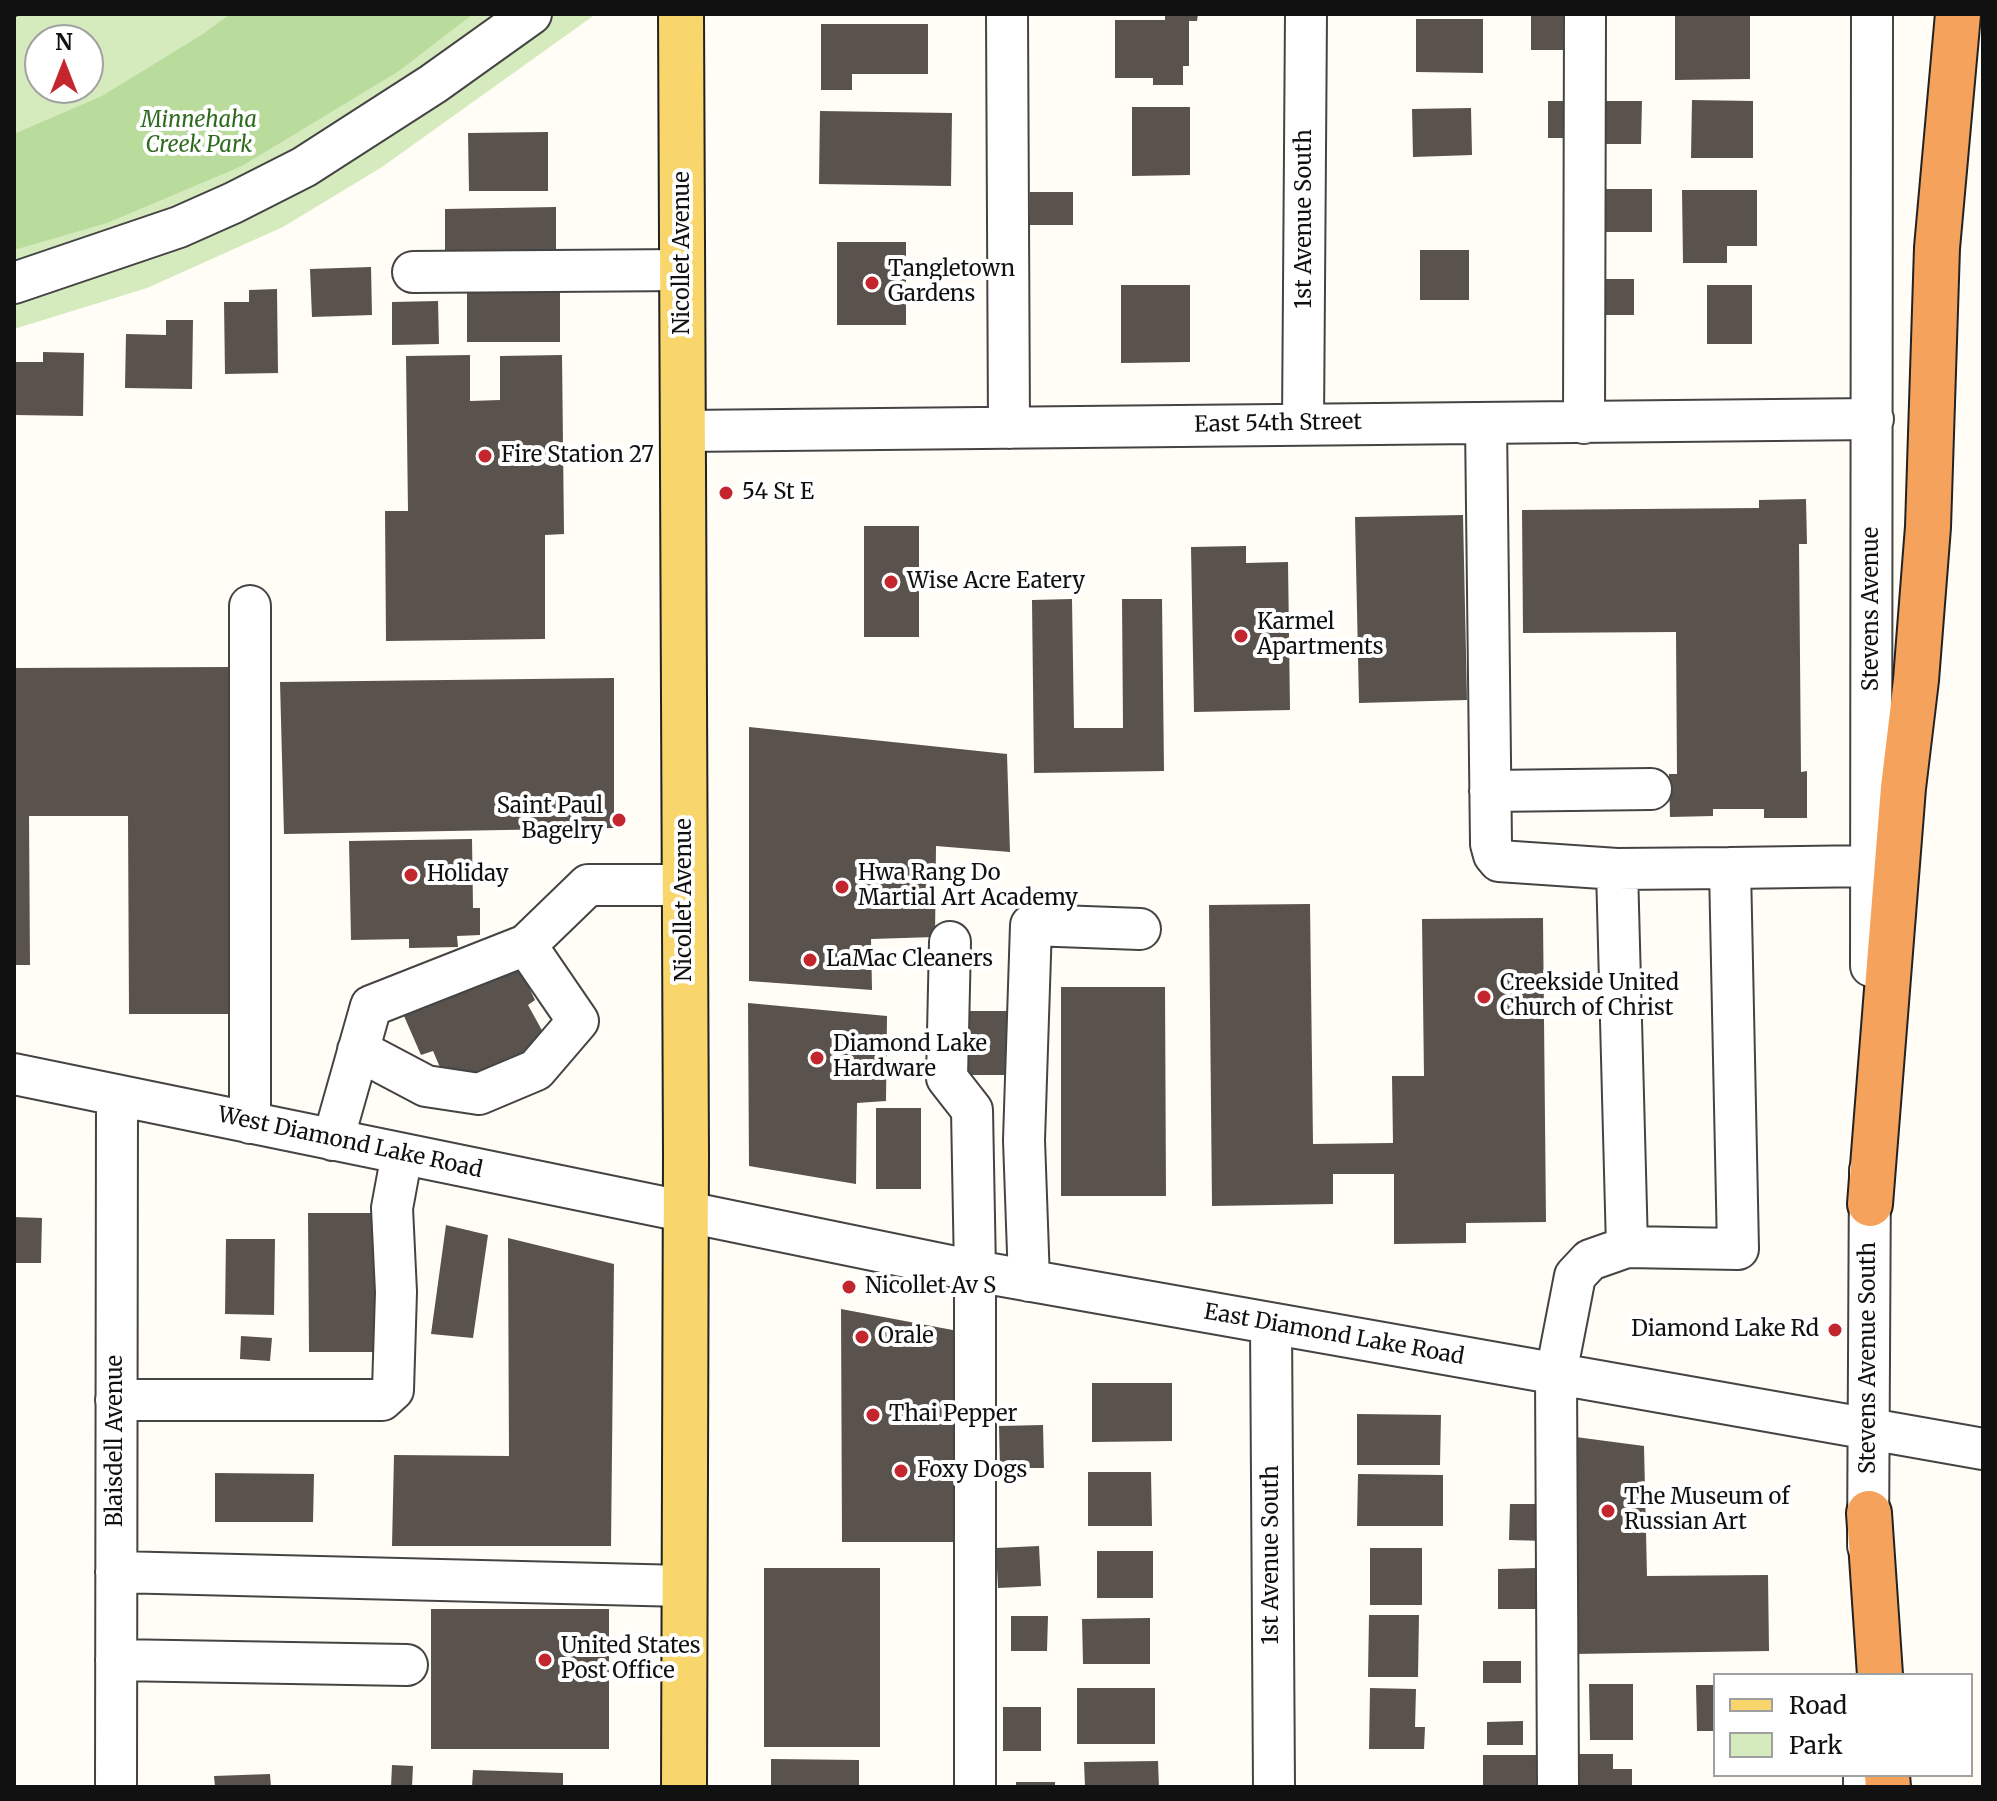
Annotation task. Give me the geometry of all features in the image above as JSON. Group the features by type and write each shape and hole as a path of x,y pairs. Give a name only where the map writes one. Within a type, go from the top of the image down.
{"highway":[{"path":"1870,1204 1903,788 1916,680 1928,527 1937,248 1958,14"},
{"path":"1869,1513 1880,1673"}],"main road":[{"name":"Nicollet Avenue","path":"681,14 686,1213 684,1787"}],"street":[{"path":"14,283 179,227 304,167 433,84 531,14"},
{"path":"1007,14 1009,428"},
{"name":"1st Avenue South","path":"1303,423 1306,14"},
{"path":"1584,423 1585,14"},
{"name":"Stevens Avenue","path":"1870,1204 1872,14"},
{"path":"413,272 684,270"},
{"name":"East 54th Street","path":"683,431 1873,419"},
{"path":"1486,423 1491,844 1499,861 1617,869 1871,866"},
{"path":"250,606 250,1123"},
{"path":"1490,791 1651,789"},
{"path":"1558,1787 1556,1374 1575,1276 1590,1260 1627,1247 1738,1249 1730,868"},
{"path":"1617,869 1627,1247"},
{"path":"333,1140 371,1006 526,945 588,885 685,885"},
{"path":"1029,1281 1024,1140 1031,925 1140,929"},
{"path":"950,942 947,1078 972,1110 975,1787"},
{"path":"358,1050 426,1086 479,1094 536,1070 578,1021 526,945"},
{"name":"West Diamond Lake Road","path":"14,1074 686,1213"},
{"name":"Blaisdell Avenue","path":"116,1787 117,1095"},
{"path":"116,1400 382,1400 393,1390 396,1292 392,1208 402,1154"},
{"name":"Stevens Avenue South","path":"1869,1513 1870,1204"},
{"name":"East Diamond Lake Road","path":"686,1213 1029,1281 1983,1449"},
{"name":"1st Avenue South","path":"1271,1324 1274,1787"},
{"path":"1866,1673 1869,1513"},
{"path":"116,1572 684,1586"},
{"path":"116,1660 407,1665"}],"green space":[{"name":"Minnehaha Creek Park","path":"14,14 596,14 382,167 283,227 147,288 14,329"},
{"path":"230,14 473,14 399,71 242,166 107,223 14,250 14,134 83,104 104,104 104,95"}],"building":[{"path":"1165,14 1198,14 1197,21 1189,21 1189,66 1183,66 1183,85 1153,85 1153,78 1115,78 1115,20 1165,20"},
{"path":"1531,14 1571,14 1571,50 1531,50"},
{"path":"1675,14 1750,14 1750,79 1675,80"},
{"path":"1416,19 1483,19 1483,73 1416,72"},
{"path":"821,24 928,24 928,74 852,74 852,90 821,90"},
{"path":"1692,100 1753,101 1753,158 1691,158"},
{"path":"1548,101 1572,101 1572,138 1548,138"},
{"path":"1598,101 1642,101 1641,144 1598,144"},
{"path":"1132,107 1190,107 1190,175 1132,176"},
{"path":"1471,108 1472,155 1413,157 1412,109"},
{"path":"820,111 952,113 951,186 819,184"},
{"path":"548,132 548,191 469,191 468,133"},
{"path":"1596,189 1652,189 1652,232 1596,232"},
{"path":"1682,190 1757,190 1757,246 1727,246 1727,263 1683,263"},
{"path":"1030,192 1073,192 1073,225 1030,225"},
{"path":"556,207 556,261 445,262 445,209"},
{"name":"Tangletown Gardens","path":"837,242 906,242 906,325 837,325"},
{"path":"1420,250 1469,250 1469,300 1420,300"},
{"path":"371,267 372,315 312,317 310,269"},
{"path":"1596,279 1634,279 1634,315 1596,315"},
{"path":"467,283 560,283 560,342 467,342"},
{"path":"1121,285 1190,285 1190,362 1121,363"},
{"path":"1707,285 1752,285 1752,344 1707,344"},
{"path":"277,289 278,373 225,374 224,302 249,302 249,290"},
{"path":"438,301 439,344 392,345 392,302"},
{"path":"166,320 193,320 192,389 125,388 126,334 166,335"},
{"path":"43,352 84,353 83,416 14,415 14,362 43,362"},
{"name":"Fire Station 27","path":"470,355 470,401 500,400 500,356 562,355 564,534 545,535 545,639 386,641 385,511 408,511 406,356"},
{"path":"1806,499 1807,544 1799,544 1801,772 1807,771 1807,818 1764,818 1764,809 1713,809 1713,816 1670,817 1669,774 1677,774 1676,632 1523,633 1522,510 1759,508 1759,500"},
{"path":"1463,515 1467,700 1359,703 1355,517"},
{"name":"Wise Acre Eatery","path":"864,526 919,526 919,637 864,637"},
{"name":"Karmel Apartments","path":"1246,546 1246,563 1288,562 1290,710 1194,712 1191,547"},
{"path":"1072,599 1074,728 1123,728 1122,599 1162,599 1164,771 1034,773 1032,600"},
{"path":"230,667 232,1014 129,1014 128,816 29,816 30,965 14,965 14,668"},
{"path":"614,678 614,828 284,834 280,682"},
{"path":"749,727 1007,754 1010,852 936,846 935,937 871,939 872,990 749,981"},
{"name":"Holiday","path":"472,839 473,908 480,908 480,935 457,936 458,947 409,948 409,939 351,940 349,841"},
{"name":"Creekside United Church of Christ","path":"1310,904 1313,1144 1393,1143 1392,1076 1424,1076 1422,919 1543,918 1546,1222 1466,1223 1466,1243 1394,1244 1394,1174 1333,1174 1333,1204 1212,1206 1209,905"},
{"path":"518,964 535,1000 528,1005 544,1034 539,1045 460,1084 445,1079 433,1051 421,1055 404,1016"},
{"path":"1061,987 1165,987 1166,1196 1061,1196"},
{"name":"Diamond Lake Hardware","path":"748,1003 887,1016 886,1101 857,1103 856,1184 749,1166"},
{"path":"967,1011 1015,1011 1015,1075 967,1075"},
{"path":"876,1108 921,1108 921,1189 876,1189"},
{"path":"308,1213 391,1213 391,1352 309,1352"},
{"path":"14,1217 42,1218 41,1263 14,1263"},
{"path":"446,1225 488,1235 473,1338 431,1334"},
{"path":"508,1238 614,1264 611,1546 392,1546 394,1455 509,1456"},
{"path":"226,1239 275,1239 274,1315 225,1314"},
{"path":"841,1309 958,1331 958,1542 842,1542"},
{"path":"241,1336 272,1338 270,1361 240,1359"},
{"path":"1092,1383 1172,1383 1172,1441 1092,1442"},
{"path":"1357,1414 1441,1415 1440,1465 1357,1465"},
{"path":"1043,1425 1044,1468 1000,1468 999,1426"},
{"name":"The Museum of Russian Art","path":"1568,1436 1644,1446 1647,1576 1768,1575 1769,1651 1572,1654"},
{"path":"1088,1472 1151,1472 1152,1526 1088,1526"},
{"path":"215,1473 314,1474 313,1522 215,1522"},
{"path":"1358,1474 1443,1475 1443,1526 1357,1526"},
{"path":"1510,1504 1546,1504 1546,1541 1509,1540"},
{"path":"1039,1546 1041,1586 998,1588 996,1548"},
{"path":"1370,1548 1422,1548 1422,1605 1370,1605"},
{"path":"1097,1551 1153,1551 1153,1598 1097,1598"},
{"path":"764,1568 880,1568 880,1747 764,1747"},
{"path":"1536,1568 1537,1609 1498,1609 1498,1569"},
{"path":"431,1609 609,1609 609,1749 431,1749"},
{"path":"1369,1615 1419,1615 1418,1677 1368,1677"},
{"path":"1011,1616 1048,1616 1047,1651 1011,1651"},
{"path":"1150,1618 1150,1664 1083,1664 1082,1619"},
{"path":"1483,1661 1521,1661 1521,1683 1483,1683"},
{"path":"1589,1684 1633,1684 1633,1740 1590,1740"},
{"path":"1696,1685 1713,1685 1713,1731 1697,1731"},
{"path":"1077,1688 1155,1688 1155,1744 1077,1744"},
{"path":"1370,1688 1416,1689 1415,1727 1425,1727 1424,1749 1369,1749"},
{"path":"1003,1707 1041,1707 1041,1751 1003,1751"},
{"path":"1523,1721 1523,1745 1487,1745 1487,1722"},
{"path":"1572,1754 1613,1754 1613,1769 1632,1769 1632,1787 1572,1787"},
{"path":"1483,1755 1539,1755 1539,1787 1483,1787"},
{"path":"771,1759 859,1760 859,1787 771,1787"},
{"path":"1158,1761 1159,1787 1085,1787 1084,1762"},
{"path":"392,1765 413,1766 412,1787 391,1787"},
{"path":"473,1770 563,1773 563,1787 472,1787"},
{"path":"270,1774 271,1787 215,1787 214,1776"},
{"path":"1016,1782 1055,1782 1055,1787 1016,1787"}],"place":[{"name":"Tangletown Gardens","path":"872,283"},
{"name":"Fire Station 27","path":"485,456"},
{"name":"54 St E","path":"726,493"},
{"name":"Wise Acre Eatery","path":"891,582"},
{"name":"Karmel Apartments","path":"1241,636"},
{"name":"Saint Paul Bagelry","path":"619,820"},
{"name":"Holiday","path":"411,875"},
{"name":"Hwa Rang Do Martial Art Academy","path":"842,887"},
{"name":"LaMac Cleaners","path":"810,960"},
{"name":"Creekside United Church of Christ","path":"1484,997"},
{"name":"Diamond Lake Hardware","path":"817,1058"},
{"name":"Nicollet Av S","path":"849,1287"},
{"name":"Diamond Lake Rd","path":"1835,1330"},
{"name":"Orale","path":"862,1337"},
{"name":"Thai Pepper","path":"873,1415"},
{"name":"Foxy Dogs","path":"901,1471"},
{"name":"The Museum of Russian Art","path":"1608,1511"},
{"name":"United States Post Office","path":"545,1660"}]}
